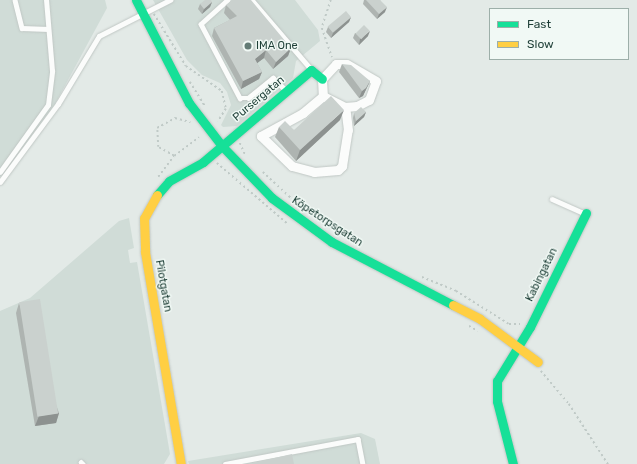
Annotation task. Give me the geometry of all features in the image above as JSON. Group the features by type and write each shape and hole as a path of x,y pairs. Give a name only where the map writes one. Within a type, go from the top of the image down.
{"street":[{"name":"Köpetorpsgatan","path":"136,0 177,84 222,146 272,198 312,229 357,256 458,306 518,345 538,362"},
{"path":"336,64 346,64 376,81 369,100 345,107 323,96 322,79 336,64"},
{"name":"Pursergatan","path":"222,146 311,70"},
{"path":"311,70 322,79"},
{"path":"323,96 261,136 292,166 314,172 338,170 342,166 348,130 345,107"},
{"name":"Pilotgatan","path":"181,464 145,252 144,218 163,187 222,146"},
{"name":"Kabingatan","path":"513,464 497,392 502,369 530,327 586,214"}],"lane":[{"path":"15,0 22,28 48,29"},
{"path":"0,172 48,105 52,71 46,0"},
{"path":"0,182 58,104 99,36 141,12 170,0"},
{"path":"228,0 200,24 240,98 248,98 273,78 287,91"},
{"path":"252,0 311,70"},
{"path":"552,199 586,214"},
{"path":"225,464 358,439 364,464"}],"path":[{"path":"331,0 322,28 336,64"},
{"path":"151,7 164,40"},
{"path":"153,13 169,33 186,66 222,90 226,109 218,122"},
{"path":"186,76 207,109"},
{"path":"174,156 158,147 157,128 175,118 193,124"},
{"path":"214,122 219,128"},
{"path":"199,133 203,138"},
{"path":"234,136 250,160"},
{"path":"155,184 174,156 199,137"},
{"path":"259,169 296,203"},
{"path":"418,274 456,291 509,324 530,327"},
{"path":"538,362 608,464"}],"shaded area":[{"path":"0,0 105,0 107,8 55,104 0,177"},
{"path":"153,0 295,0 318,30 320,41 296,61 293,78 237,126 223,127 221,125 231,105 227,92 220,83 202,75 187,60"},
{"path":"129,218 134,248 128,250 130,263 137,262 170,454 164,464 0,464 0,311 30,298 119,221"},
{"path":"361,433 375,439 380,464 189,464 188,461"}],"building":[{"path":"205,0 211,0 212,2 204,9 200,4"},
{"name":"IMA One","path":"232,0 251,0 291,48 276,62 266,50 255,59 262,72 243,81 214,28 237,16 226,5"},
{"path":"366,0 380,0 387,7 379,14"},
{"path":"346,11 351,17 333,33 328,26"},
{"path":"364,25 370,31 361,39 356,33"},
{"path":"342,64 351,65 370,81 366,88 362,91"},
{"path":"331,96 344,110 300,150 279,127 285,121 294,130"},
{"path":"361,107 366,112 356,121 354,113"},
{"path":"40,299 58,414 37,417 19,302"},
{"path":"292,454 294,464 248,464"}],"traffic: fast":[{"path":"136,0 189,103 222,146 272,198 332,242 453,305"},
{"path":"157,195 169,181 203,162 311,70 322,79"},
{"path":"513,464 497,401 497,381 530,327 586,213"}],"traffic: slow":[{"path":"157,195 144,218 145,252 181,464"},
{"path":"453,305 480,319 538,362"}],"place":[{"name":"IMA One","path":"248,46"}]}
